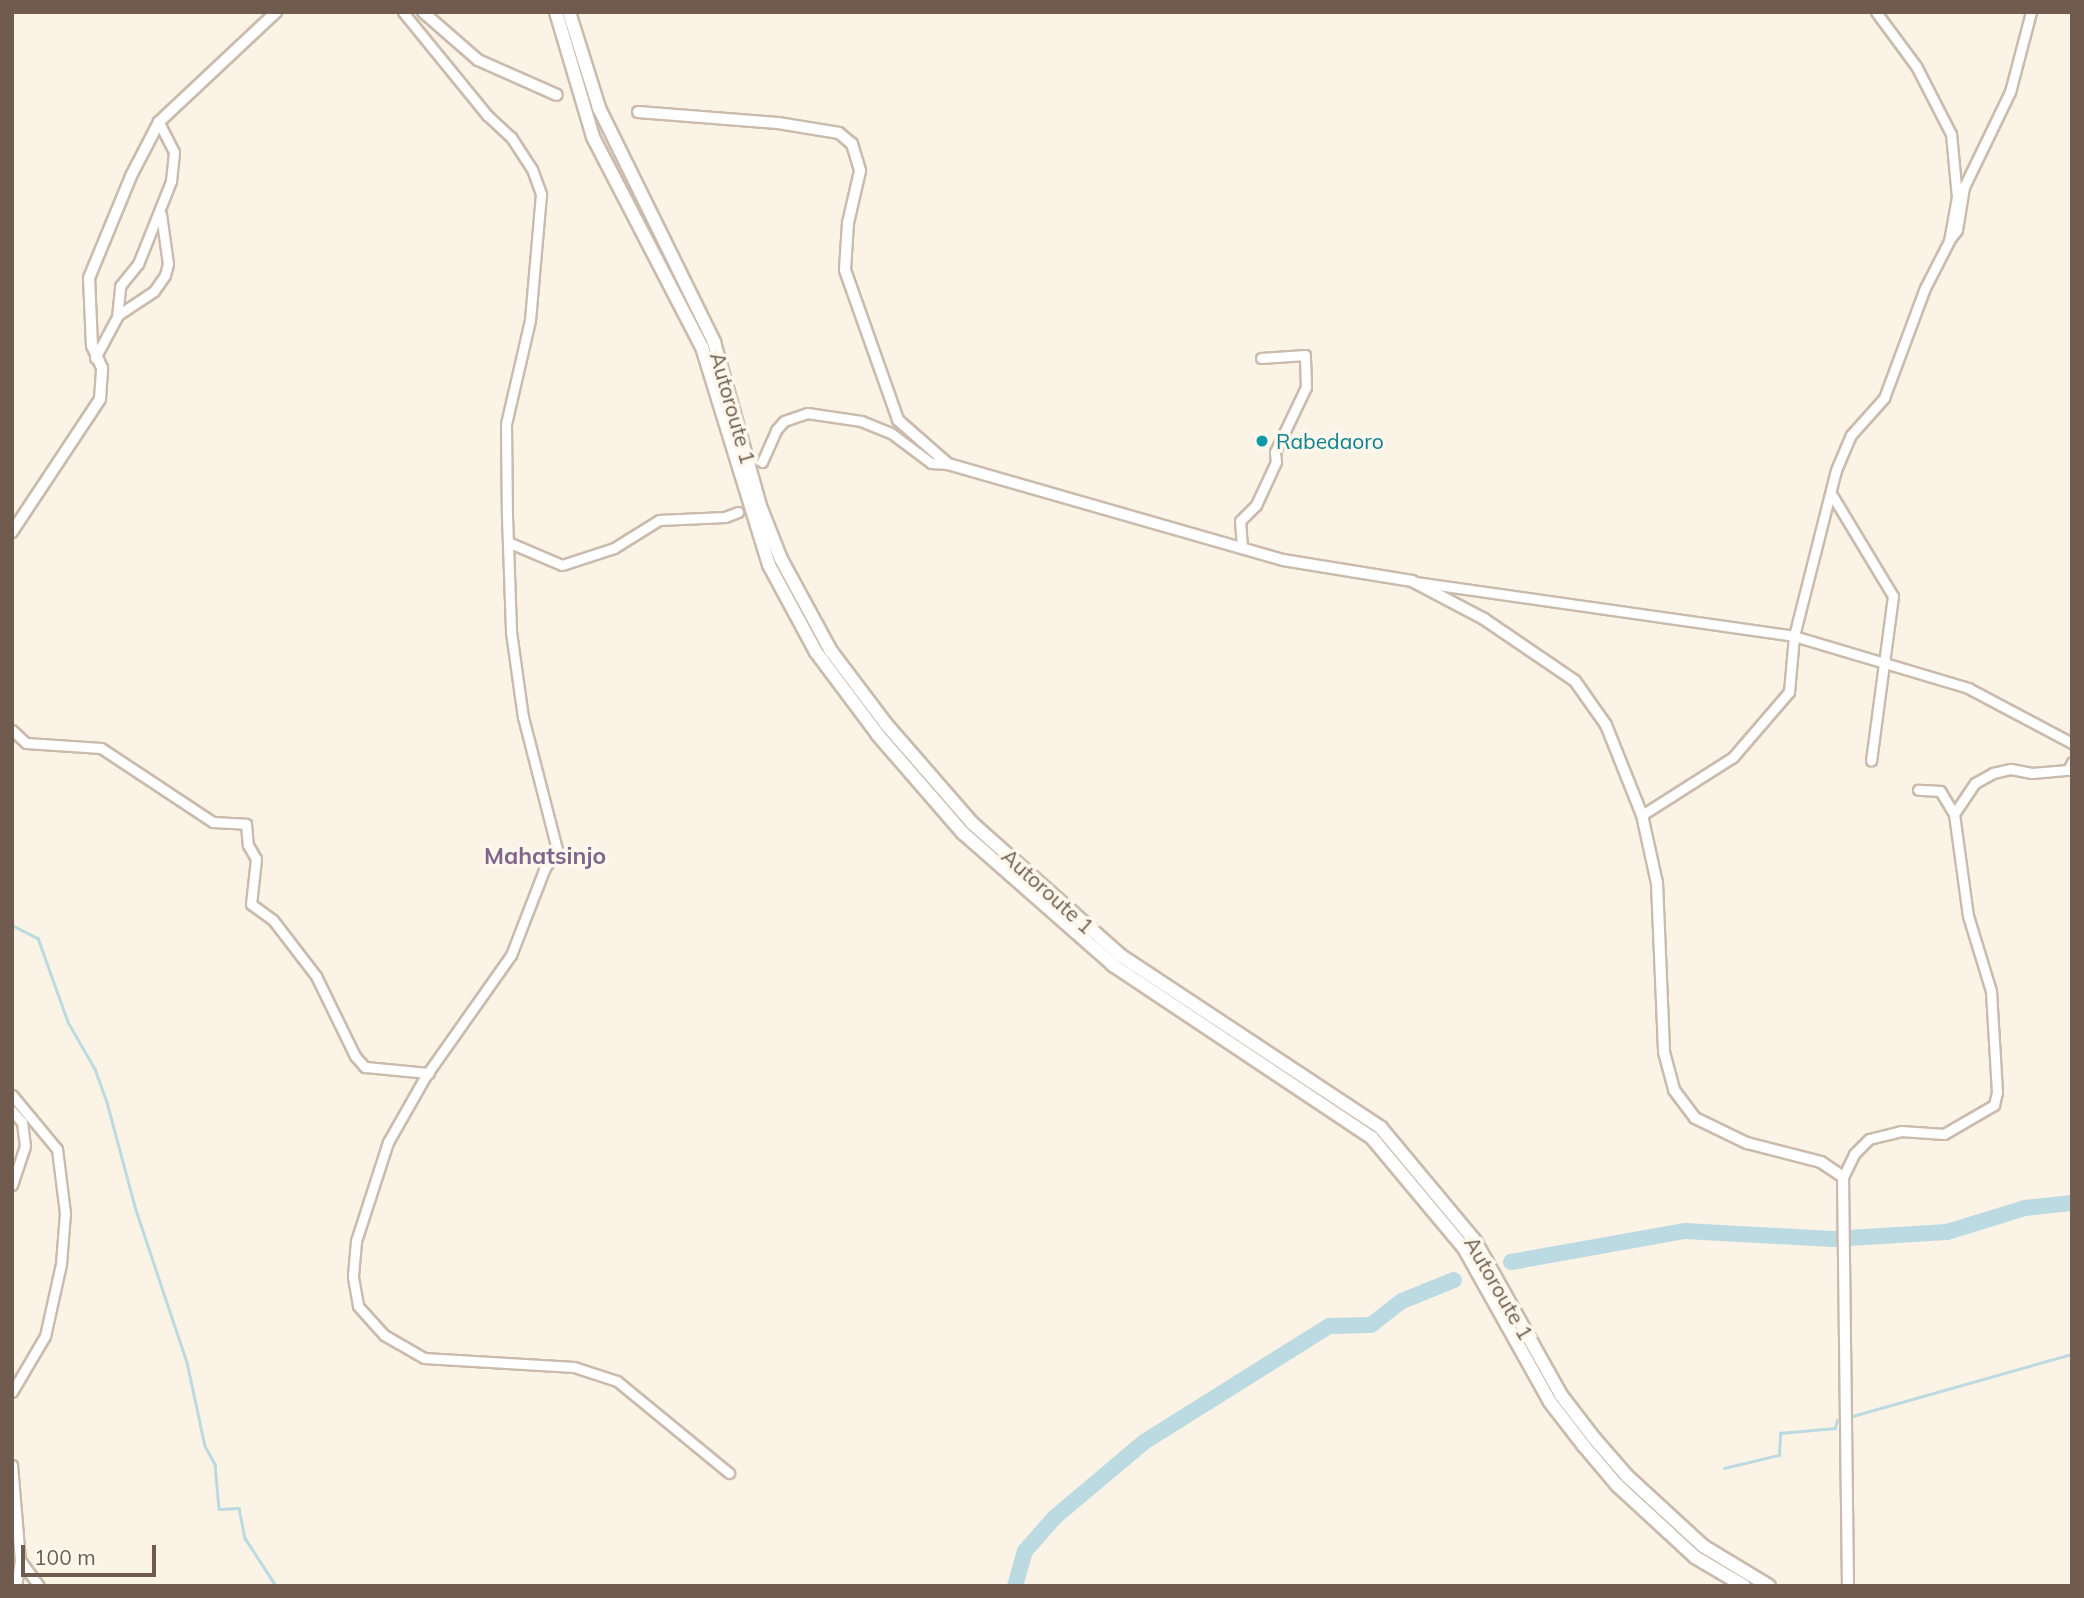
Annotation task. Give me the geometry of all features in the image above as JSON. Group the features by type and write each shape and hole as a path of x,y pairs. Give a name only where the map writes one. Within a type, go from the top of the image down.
{"main road":[{"name":"Autoroute 1","path":"556,12 593,138 702,347 769,565 816,652 878,735 962,833 1112,965 1373,1138 1464,1248 1550,1402 1584,1446 1618,1485 1696,1556 1744,1586"},
{"name":"Autoroute 1","path":"569,12 598,108 714,342 760,506 781,559 831,652 878,714 971,823 1120,955 1381,1128 1475,1241 1561,1395 1626,1476 1703,1546 1769,1586"}],"street":[{"path":"12,532 100,399 102,368 95,358 89,278 117,205 159,122 276,12"},
{"path":"402,12 487,116 511,137 532,169 541,194 530,320 506,424 511,632 523,717 557,849 544,870 511,954 429,1073 388,1142 366,1206 353,1277 358,1306 373,1326 424,1357 574,1367 617,1381 729,1473"},
{"path":"424,12 478,60 557,95"},
{"path":"1876,12 1916,66 1951,134 1956,197 1949,241"},
{"path":"1642,814 1733,757 1789,692 1794,636 1818,528 1832,495 1836,470 1851,435 1884,398 1925,288 1957,230 1970,172 1981,160 2010,92 2031,12"},
{"path":"638,112 778,123 839,133 852,144 860,171 848,223 845,270 898,420 948,464"},
{"path":"117,317 120,286 138,264 171,181 174,152 159,122"},
{"path":"95,358 117,317 129,304 154,291 165,275 168,264 160,208"},
{"path":"1241,548 1240,521 1256,505 1276,463 1275,452 1306,387 1305,355 1261,358"},
{"path":"762,462 776,430 783,421 807,413 862,421 891,433 931,463 948,464 1241,548 1412,581 1794,636 1968,688 2072,743"},
{"path":"1832,495 1893,596 1881,662 1871,761"},
{"path":"510,543 562,565 614,548 659,520 725,517 738,512"},
{"path":"1412,581 1484,619 1575,681 1606,725 1642,814 1657,883 1664,1052 1674,1090 1695,1118 1747,1143 1821,1162 1843,1177"},
{"path":"12,730 26,743 102,748 213,822 246,824 248,845 256,859 251,904 273,920 316,976 355,1056 365,1067 429,1073"},
{"path":"1954,814 1975,783 1993,773 2011,769 2032,773 2068,771 2072,762"},
{"path":"1847,1586 1843,1177 1868,1139 1902,1131 1944,1134 1994,1105 1991,991 1968,916 1954,814 1940,791 1918,790"},
{"path":"12,1094 57,1149 65,1213 61,1264 45,1336 12,1391"},
{"path":"12,1111 22,1122 24,1146 12,1185"},
{"path":"12,1465 20,1560 16,1586"},
{"path":"20,1560 39,1586"}],"waterway":[{"path":"12,925 38,938 68,1022 95,1069 107,1102 136,1210 187,1362 205,1446 215,1464 219,1509 239,1508 245,1538 276,1586"},
{"path":"1511,1262 1685,1231 1833,1239 1947,1232 2025,1208 2072,1203"},
{"path":"1015,1586 1025,1551 1055,1517 1144,1442 1329,1326 1371,1325 1402,1301 1454,1280"},
{"path":"1849,1417 2072,1354"},
{"path":"1724,1468 1779,1455 1780,1433 1835,1428 1837,1420"}],"place":[{"name":"Rabedaoro","path":"1262,441"}],"district":[{"name":"Mahatsinjo","path":"545,856"}]}
